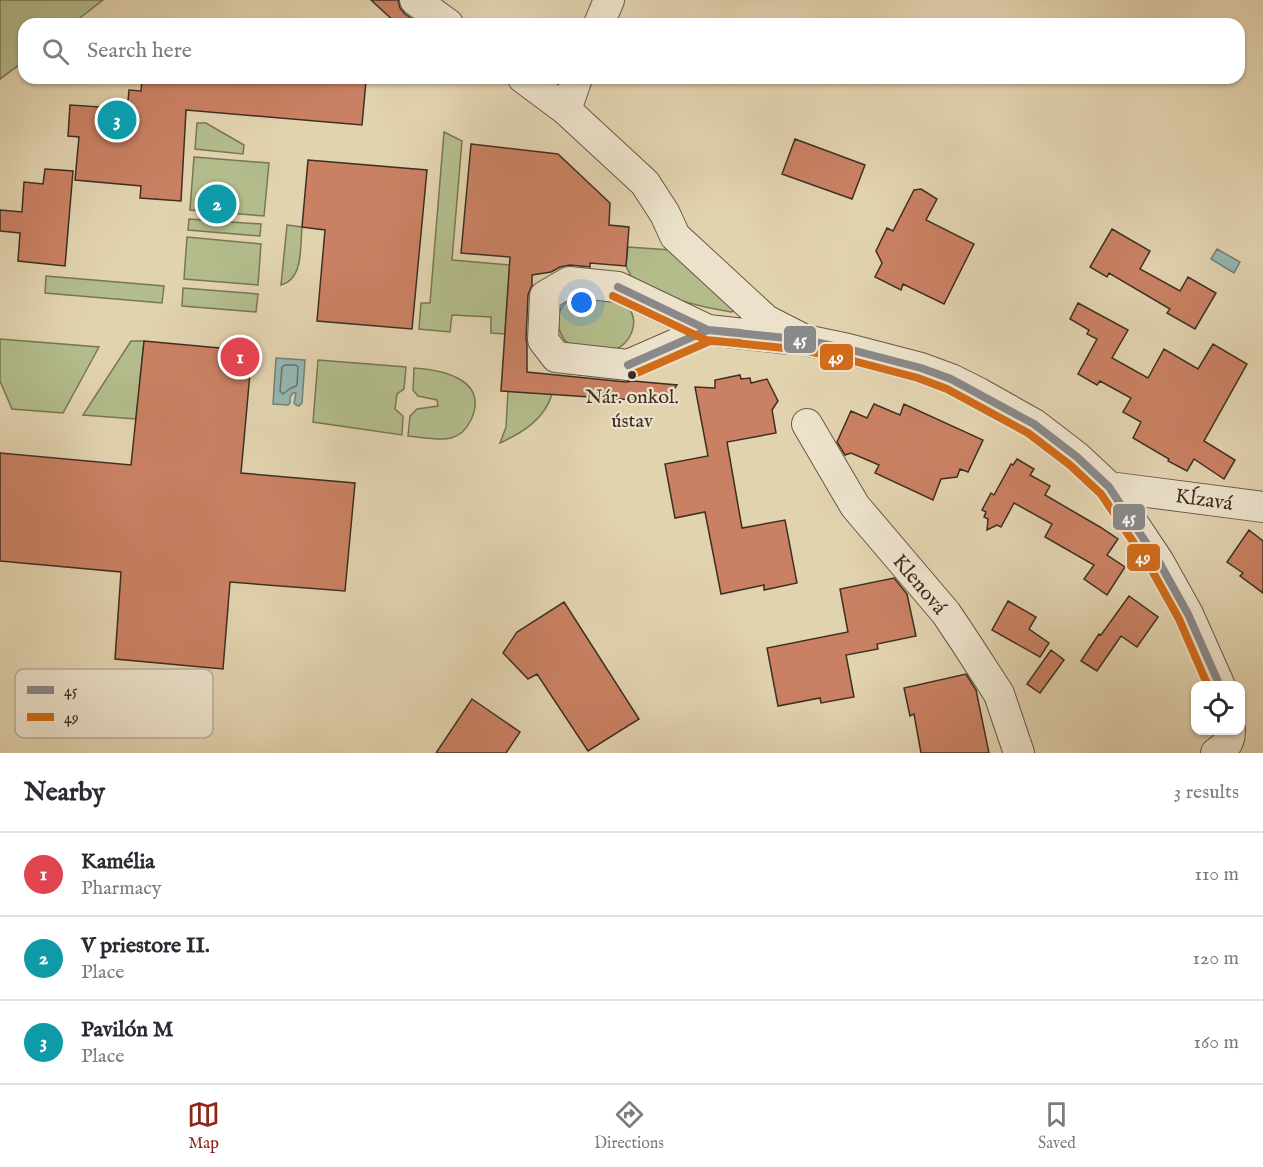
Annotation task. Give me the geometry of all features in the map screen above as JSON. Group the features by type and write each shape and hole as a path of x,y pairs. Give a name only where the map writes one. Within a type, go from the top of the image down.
{"street":[{"path":"415,0 440,18"},
{"path":"602,18 609,0"},
{"path":"531,84 566,110 645,183 665,214 675,236 681,242 766,320 805,340"},
{"path":"566,110 576,84"},
{"path":"708,330 628,365 556,357 543,340 545,296 569,282 618,287 708,330 805,340 848,349 921,368 951,379 988,397 1034,424 1077,457 1109,487 1165,573 1188,614 1218,681"},
{"name":"Klenová","path":"807,423 855,506 946,613 999,694 1019,753"},
{"name":"Kĺzavá","path":"1109,487 1263,507"},
{"path":"1216,753 1230,740 1230,735"}],"green space":[{"path":"0,0 103,0 80,18 18,18 18,66 0,79"},
{"path":"197,123 206,123 244,145 243,154 195,149"},
{"path":"444,132 462,141 452,260 510,265 505,334 491,333 491,317 452,315 450,332 419,329 421,303 430,303"},
{"path":"194,157 269,163 264,216 190,210"},
{"path":"189,219 261,224 260,236 188,230"},
{"path":"287,225 302,227 301,252 294,276 281,285"},
{"path":"187,237 261,244 258,285 184,279"},
{"path":"628,247 671,250 735,311 678,300 632,278 626,266"},
{"path":"46,276 164,286 162,303 45,293"},
{"path":"183,288 258,294 256,312 182,306"},
{"path":"579,295 607,296 630,310 634,321 632,332 621,346 607,350 577,348 565,340 559,329 559,316 564,304"},
{"path":"0,339 99,347 63,413 12,409 0,381"},
{"path":"131,341 144,341 136,419 83,415"},
{"path":"318,360 406,367 404,389 397,394 395,409 403,416 402,435 313,422"},
{"path":"414,368 438,371 469,386 474,395 475,406 471,420 463,431 451,438 441,439 408,436 410,416 417,409 438,406 437,400 418,396 413,390"},
{"path":"508,391 552,394 544,411 532,424 500,443 506,427"}],"water":[{"path":"1217,249 1240,262 1234,273 1211,259"},
{"path":"276,358 305,360 302,403 299,406 294,403 296,393 290,397 288,405 273,404"}],"building":[{"path":"371,0 398,0 400,8 411,18 390,18"},
{"path":"142,84 366,84 362,125 186,110 181,201 140,198 141,186 75,180 79,137 68,136 70,105 116,108 116,100 128,101 129,90 141,91"},
{"path":"795,139 865,165 852,199 782,174"},
{"path":"471,144 558,154 610,203 609,225 629,227 626,266 590,263 590,267 570,265 551,272 532,275 532,285 528,295 527,372 677,385 665,402 501,391 510,257 461,253"},
{"path":"308,160 427,170 412,329 317,321 325,230 302,227"},
{"path":"45,169 73,171 65,266 18,261 20,233 0,231 0,210 22,212 24,182 43,184"},
{"path":"921,189 937,199 926,220 974,244 944,304 903,284 901,290 875,277 882,263 876,251 887,228 893,231 914,190"},
{"path":"1112,229 1150,251 1140,269 1180,291 1188,277 1216,293 1195,329 1167,313 1170,309 1109,273 1107,277 1090,267"},
{"path":"1078,303 1128,330 1112,358 1148,378 1164,349 1198,369 1213,344 1247,364 1204,441 1235,460 1224,479 1194,459 1187,471 1133,438 1141,422 1123,412 1131,398 1100,381 1097,385 1078,374 1097,339 1087,334 1089,330 1070,319"},
{"path":"144,341 252,351 241,473 355,483 345,591 230,582 223,669 115,659 121,572 0,561 0,453 131,465"},
{"path":"740,375 741,379 750,378 751,383 767,379 778,401 772,410 776,433 727,442 742,528 785,520 797,583 764,590 764,585 721,594 705,512 675,518 665,464 708,456 695,387 715,388 715,380"},
{"path":"874,404 900,415 904,404 983,440 968,472 960,469 957,477 941,479 933,500 875,473 879,465 851,453 845,455 837,442 851,411 867,418"},
{"path":"1017,459 1034,469 1030,475 1050,486 1045,495 1118,539 1107,555 1125,567 1107,595 1084,579 1094,565 1045,537 1052,524 1014,503 1001,527 997,525 987,530 988,519 984,517 986,512 982,510 991,493 994,495 1011,464 1013,465"},
{"path":"1249,530 1263,541 1263,593 1240,576 1243,573 1227,562"},
{"path":"894,578 907,594 916,636 877,644 878,649 846,655 854,697 821,703 820,698 778,706 767,648 848,632 840,589"},
{"path":"1129,596 1158,617 1137,647 1121,636 1097,671 1081,661"},
{"path":"1008,601 1036,617 1029,629 1049,643 1040,657 992,630"},
{"path":"564,602 639,719 588,751 537,674 528,679 503,653 517,632"},
{"path":"1051,650 1064,660 1040,693 1027,684"},
{"path":"966,674 976,690 989,753 921,753 914,714 910,716 904,688"},
{"path":"472,699 520,732 506,753 436,753"}],"transit line":[{"name":"45","path":"618,287 708,330 805,340 921,368 951,379 1034,424 1077,457 1109,487 1159,562 1188,614 1218,681"},
{"name":"49","path":"613,296 706,340 803,350 918,378 947,389 1028,433 1070,465 1101,494 1150,567 1179,619 1206,681"},
{"name":"45","path":"628,365 708,330 741,333"},
{"name":"49","path":"632,375 710,341 740,343"}],"place":[{"name":"Pavilón M","path":"117,120"},
{"name":"V priestore II.","path":"217,204"},
{"name":"Kamélia","path":"240,357"},
{"name":"Nár. onkol. ústav","path":"632,375"}]}
